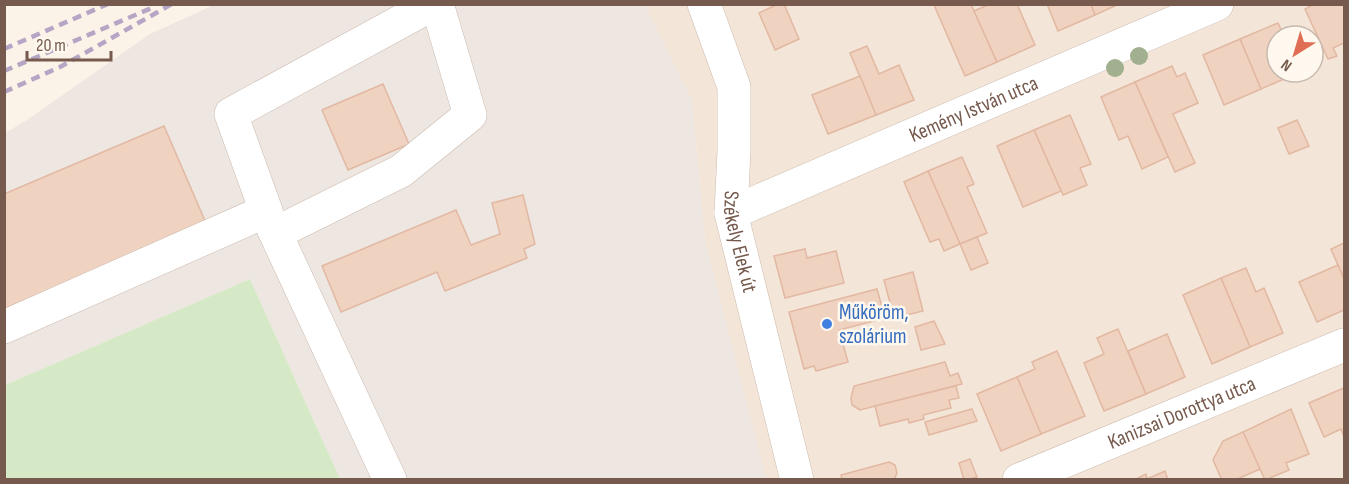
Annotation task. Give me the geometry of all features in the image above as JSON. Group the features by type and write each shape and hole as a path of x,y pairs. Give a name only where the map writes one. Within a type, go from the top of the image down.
{"street":[{"path":"4,327 271,222 400,171 470,115 435,4 231,114 271,222 390,480"},
{"name":"Székely Elek út","path":"704,4 734,87 734,151 730,213 797,480"},
{"name":"Kemény István utca","path":"730,213 1217,4"},
{"name":"Kanizsai Dorottya utca","path":"1018,480 1344,345"}],"shaded area":[{"path":"214,5 645,5 692,100 705,240 766,479 340,479 250,279 5,385 4,134 150,34"},
{"path":"645,5 1344,5 1344,479 766,479 705,240 692,100"}],"green space":[{"path":"250,279 340,479 5,479 5,385"}],"building":[{"path":"778,4 784,4 799,39 775,50 759,13"},
{"path":"971,4 997,62 965,76 934,5"},
{"path":"990,4 1017,4 1035,45 997,62 974,11"},
{"path":"1047,4 1091,4 1095,15 1058,31"},
{"path":"1091,4 1119,4 1095,15"},
{"path":"1314,4 1344,4 1344,43 1333,48 1337,56 1328,59 1325,52 1325,24 1312,24 1305,9"},
{"path":"1265,28 1265,84 1272,84 1261,89 1240,39"},
{"path":"1240,39 1261,89 1224,105 1203,55"},
{"path":"867,46 879,74 899,65 914,100 876,115 850,53"},
{"path":"1172,66 1177,77 1185,73 1198,103 1173,114 1195,163 1175,172 1135,82"},
{"path":"860,76 876,115 828,134 812,95"},
{"path":"1135,82 1168,157 1142,169 1128,136 1119,140 1101,97"},
{"path":"383,84 409,144 348,170 322,110"},
{"path":"1070,115 1091,164 1080,168 1087,185 1063,195 1034,130"},
{"path":"1297,120 1309,146 1289,154 1278,128"},
{"path":"164,126 206,223 4,309 4,194"},
{"path":"1034,130 1061,191 1023,207 997,146"},
{"path":"962,157 974,184 967,187 987,233 960,244 928,171"},
{"path":"928,171 960,244 944,251 939,239 930,242 904,182"},
{"path":"523,195 535,244 524,249 527,258 445,291 437,272 341,312 322,266 456,210 471,245 500,234 492,203"},
{"path":"977,237 988,263 971,270 960,244"},
{"path":"1344,243 1344,279 1331,249"},
{"path":"805,249 807,258 836,251 844,283 785,298 774,256"},
{"path":"1338,265 1344,279 1344,310 1317,322 1299,282"},
{"path":"1246,268 1256,292 1264,288 1283,333 1250,347 1221,278"},
{"path":"913,272 923,311 894,318 884,280"},
{"path":"1221,278 1250,347 1212,364 1183,295"},
{"name":"Műköröm, szolárium","path":"877,289 885,318 839,330 848,362 816,371 814,366 804,369 789,312"},
{"path":"934,321 945,344 921,350 915,327"},
{"path":"1118,329 1146,394 1104,411 1084,363 1104,354 1097,338"},
{"path":"1167,334 1185,377 1146,394 1128,351"},
{"path":"1057,351 1085,416 1041,434 1017,377 1035,369 1032,362"},
{"path":"945,362 950,376 958,373 962,384 860,410 852,405 854,386"},
{"path":"1017,377 1041,434 1001,451 977,394"},
{"path":"956,386 959,398 949,400 951,408 923,415 924,419 909,423 908,419 880,426 875,406"},
{"path":"1344,388 1344,437 1341,429 1324,437 1309,403"},
{"path":"972,409 977,421 929,435 925,422"},
{"path":"1291,409 1309,454 1286,463 1289,470 1265,480 1243,432"},
{"path":"1243,432 1260,469 1235,480 1222,480 1213,460 1223,441"},
{"path":"970,459 977,477 964,480 959,463"},
{"path":"889,462 895,465 897,473 894,480 842,480 841,475"},
{"path":"1165,471 1168,480 1134,480 1146,474 1147,479"}],"railway":[{"path":"4,49 108,4"},
{"path":"4,92 60,67 172,4"},
{"path":"4,71 154,7"}],"place":[{"name":"Műköröm, szolárium","path":"827,324"}]}
